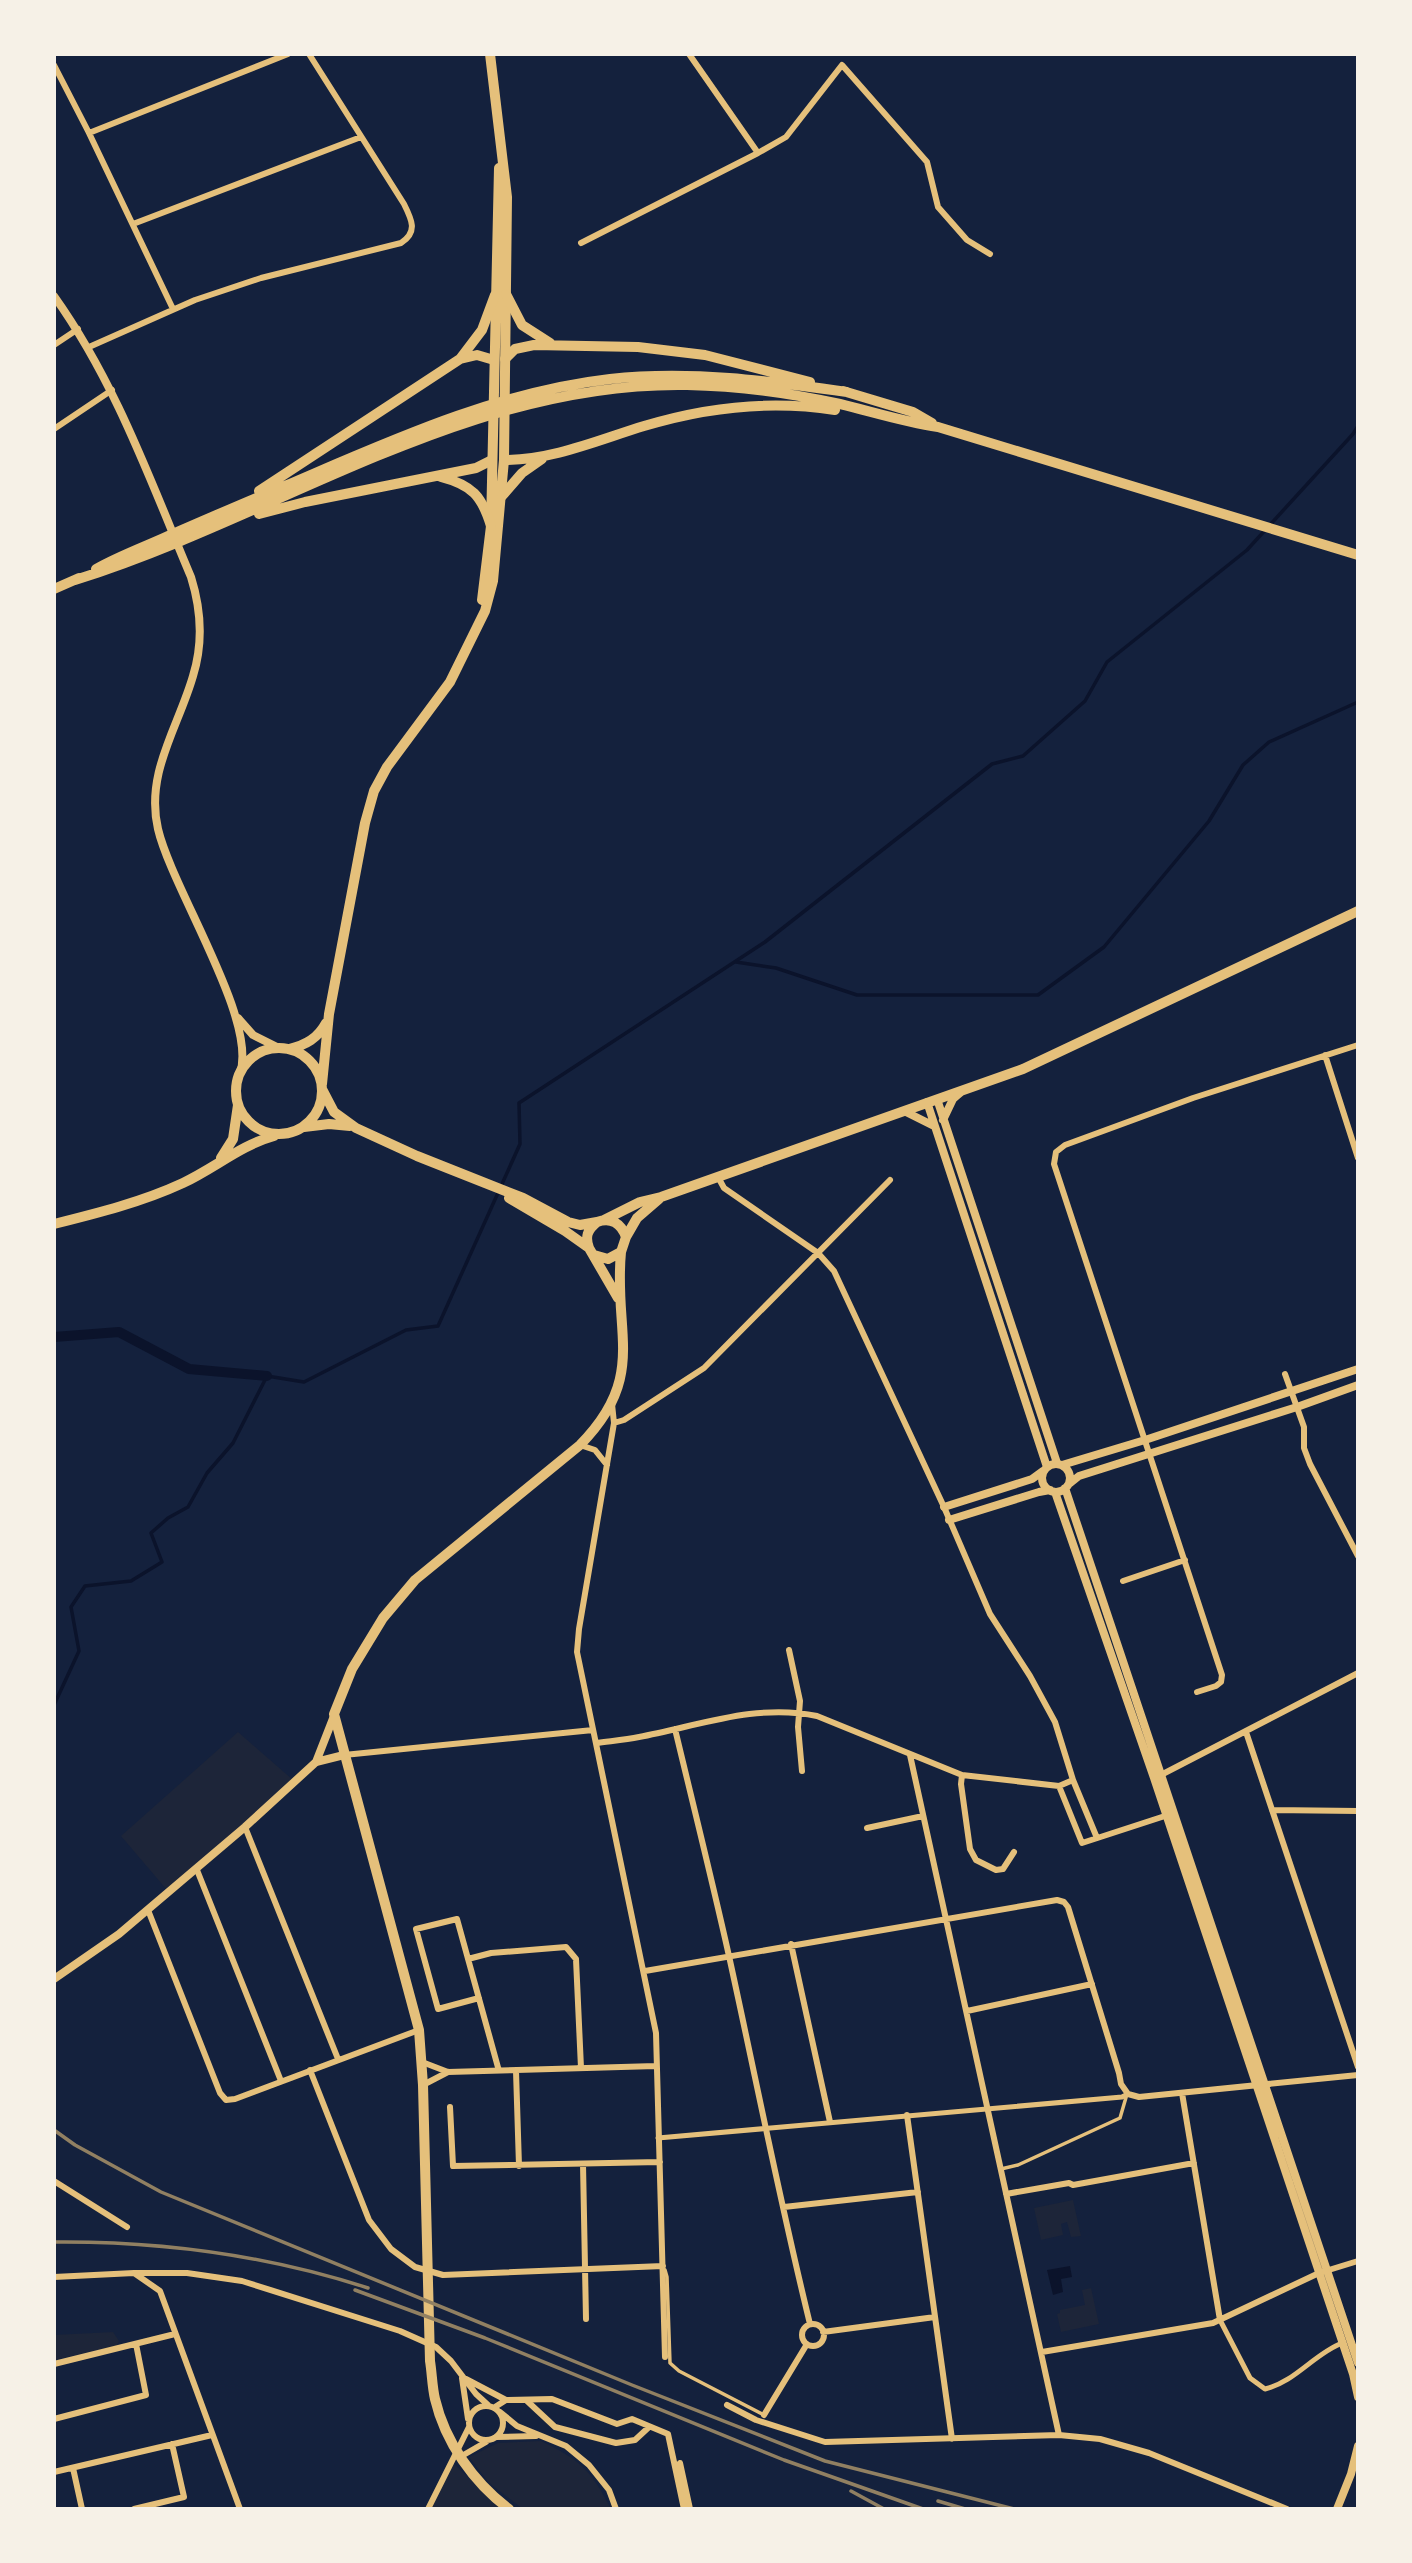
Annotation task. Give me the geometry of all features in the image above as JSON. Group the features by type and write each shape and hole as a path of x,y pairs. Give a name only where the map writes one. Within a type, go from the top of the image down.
{"main road":[{"path":"300,1129 317,1112 329,1014 365,823 374,791 387,767 450,682 485,611 493,581 502,496 504,439 499,375 501,295 497,198 501,134 490,54"},
{"path":"501,295 522,325 552,345"},
{"path":"239,505 460,359 482,330 501,295"},
{"path":"460,359 477,355 499,359 519,348 552,345 638,347 683,352 753,366 848,392 913,412 938,427"},
{"path":"478,626 491,526 492,443 499,375"},
{"path":"54,589 239,505 427,427 494,404 565,386 613,379 692,376 744,379 848,392"},
{"path":"75,580 111,569 233,521 440,431 505,410 571,395 655,385 734,387 804,397 938,427 1358,555"},
{"path":"233,521 305,502 476,468 492,460 544,458 648,425 729,408 782,404 870,412"},
{"path":"502,496 522,473 544,458"},
{"path":"438,476 459,482 473,491 484,506 491,526"},
{"path":"284,1048 302,1054 312,1063 334,1111 356,1128 568,1223 580,1225 600,1221 640,1202 662,1197 1023,1069 1358,911"},
{"path":"212,1168 231,1144 238,1102 236,1086 246,1063 267,1049 300,1047 314,1039 324,1028 329,1014"},
{"path":"238,1102 254,1126 268,1133 281,1134"},
{"path":"54,1224 140,1200 185,1182 253,1143 281,1134 329,1124 356,1128"},
{"path":"509,2509 492,2496 474,2476 450,2441 435,2399 430,2361 423,2085 419,2029 334,1714 352,1669 370,1638 415,1580 580,1445 599,1426 612,1404 623,1370 625,1336 620,1302 621,1252 625,1237 637,1218 662,1197"},
{"path":"521,1201 591,1252 608,1259 621,1252"},
{"path":"600,1221 618,1224 625,1237"},
{"path":"600,1221 587,1234 591,1252 620,1302"}],"street":[{"path":"89,133 288,54"},
{"path":"89,347 173,309 261,278 401,243 409,238 413,231 412,218 309,54"},
{"path":"689,54 758,153"},
{"path":"54,65 173,309"},
{"path":"581,243 758,153 786,136 842,65 927,162 938,207 967,240 990,254"},
{"path":"133,223 361,137"},
{"path":"54,296 78,329 112,390 191,577 199,613 194,676 163,756 155,788 158,830 170,865 241,1022 253,1035 284,1048"},
{"path":"54,345 78,329"},
{"path":"54,429 112,390"},
{"path":"232,1006 242,1046 240,1073"},
{"path":"1197,1692 1216,1686 1221,1682 1222,1675 1054,1164 1056,1152 1065,1145 1180,1102 1358,1045"},
{"path":"1325,1055 1358,1157"},
{"path":"943,1120 953,1099 964,1089"},
{"path":"932,1100 943,1120 1060,1464 1069,1471 1067,1486 1158,1777"},
{"path":"932,1100 934,1126 1016,1367 1045,1469 1043,1484 1052,1491 1158,1777 1323,2272 1358,2363"},
{"path":"906,1112 934,1126"},
{"path":"718,1177 724,1188 818,1253 834,1271 944,1507 990,1614 1031,1676 1055,1722 1073,1780 1097,1838"},
{"path":"614,1423 624,1420 704,1368 890,1180"},
{"path":"944,1507 1032,1479 1045,1469 1145,1440 1358,1368"},
{"path":"1285,1374 1304,1427 1304,1448 1310,1464 1358,1556"},
{"path":"949,1520 1052,1491 1067,1486 1079,1476 1297,1408 1358,1385"},
{"path":"612,1404 614,1423 577,1652 656,2033 668,2360"},
{"path":"580,1445 595,1450 607,1465"},
{"path":"1123,1581 1185,1560"},
{"path":"789,1650 800,1701 798,1712 802,1771"},
{"path":"1158,1777 1358,1674"},
{"path":"596,1743 639,1737 721,1717 798,1712 817,1716 962,1775 1059,1786 1073,1780"},
{"path":"54,1979 119,1934 197,1870 316,1762 334,1714"},
{"path":"675,1729 729,1955 793,2259 810,2324"},
{"path":"316,1762 344,1755 593,1730"},
{"path":"1246,1732 1358,2067"},
{"path":"910,1755 1059,2435"},
{"path":"962,1775 970,1849 976,1860 996,1870 1003,1869 1014,1852"},
{"path":"1059,1786 1082,1843 1171,1814"},
{"path":"1272,1810 1358,1811"},
{"path":"867,1828 923,1816"},
{"path":"246,1827 338,2059"},
{"path":"197,1870 281,2081"},
{"path":"645,1970 1060,1900 1068,1907 1121,2084 1128,2094"},
{"path":"148,1910 220,2093 226,2100 235,2099 419,2029"},
{"path":"479,1998 438,2009 416,1929 457,1919 479,1998 499,2071"},
{"path":"791,1944 830,2123"},
{"path":"468,1959 491,1954 566,1947 572,1952 576,1959 581,2068"},
{"path":"967,2011 1092,1984"},
{"path":"422,2062 448,2072 656,2066"},
{"path":"310,2070 369,2220 391,2249 415,2267 443,2274 663,2266"},
{"path":"516,2071 519,2166"},
{"path":"423,2085 448,2072"},
{"path":"658,2138 1128,2094 1139,2097 1358,2075"},
{"path":"1182,2093 1220,2320 1250,2378 1265,2389 1279,2386 1331,2347 1342,2343"},
{"path":"450,2107 453,2166 660,2162"},
{"path":"907,2115 952,2439"},
{"path":"1006,2194 1194,2163"},
{"path":"583,2164 586,2319"},
{"path":"54,2181 127,2227"},
{"path":"784,2207 918,2192"},
{"path":"1042,2352 1213,2323 1323,2272 1358,2261"},
{"path":"1323,2272 1358,2397"},
{"path":"134,2273 160,2291 240,2509"},
{"path":"54,2277 187,2273 242,2281 400,2331 436,2347 451,2361 461,2376 517,2426 566,2446 589,2465 609,2490 616,2509"},
{"path":"823,2332 935,2318"},
{"path":"810,2324 818,2325 823,2332"},
{"path":"807,2344 802,2333 810,2324"},
{"path":"807,2344 819,2343 823,2332"},
{"path":"54,2364 175,2334"},
{"path":"54,2419 146,2395 136,2344"},
{"path":"764,2415 807,2344"},
{"path":"461,2376 506,2400 552,2399 617,2424 632,2419 668,2434 683,2507"},
{"path":"461,2376 469,2423 477,2438 542,2436"},
{"path":"428,2509 475,2408 494,2408 506,2400"},
{"path":"526,2400 555,2427 616,2443 635,2440 648,2428"},
{"path":"727,2404 756,2420 825,2442 1059,2435 1100,2439 1133,2447 1287,2509"},
{"path":"452,2462 493,2438 503,2425 494,2408"},
{"path":"54,2472 212,2434"},
{"path":"134,2509 184,2497 172,2444"},
{"path":"1337,2509 1351,2474 1358,2446"},
{"path":"680,2463 690,2509"},
{"path":"1351,2474 1358,2466"},
{"path":"73,2468 82,2509"}],"lane":[{"path":"1001,2169 1018,2165 1120,2118 1128,2094"},
{"path":"668,2360 679,2371 764,2415"}],"shaded area":[{"path":"238,1732 293,1780 167,1890 121,1836"},
{"path":"1073,2200 1081,2236 1071,2237 1067,2222 1061,2224 1063,2235 1041,2240 1034,2208"},
{"path":"1070,2266 1072,2277 1061,2279 1063,2292 1053,2295 1047,2270"},
{"path":"1091,2288 1099,2324 1061,2332 1057,2314 1060,2310 1085,2305 1082,2290"},
{"path":"113,2332 119,2341 117,2346 54,2360 54,2335"},
{"path":"541,2441 566,2454 583,2468 611,2509 523,2509 489,2483 469,2457 498,2443"},
{"path":"452,2462 503,2509 428,2509"}],"waterway":[{"path":"54,1705 79,1651 71,1607 85,1586 131,1581 162,1562 151,1533 168,1518 188,1507 207,1473 233,1443 267,1376 304,1382 406,1330 438,1326 520,1144 519,1103 765,942 992,764 1023,756 1085,701 1107,662 1247,550 1358,426"},
{"path":"736,962 776,968 857,995 1038,995 1104,947 1209,821 1243,765 1269,742 1358,702"},
{"path":"54,1337 119,1332 189,1369 267,1376"}],"railway":[{"path":"54,2130 75,2145 161,2192 632,2385 825,2461 1014,2509"},
{"path":"54,2242 134,2244 213,2252 291,2267 368,2288"},
{"path":"355,2290 485,2338 784,2460 923,2509"},
{"path":"851,2491 884,2509"},
{"path":"938,2501 965,2509"}]}
